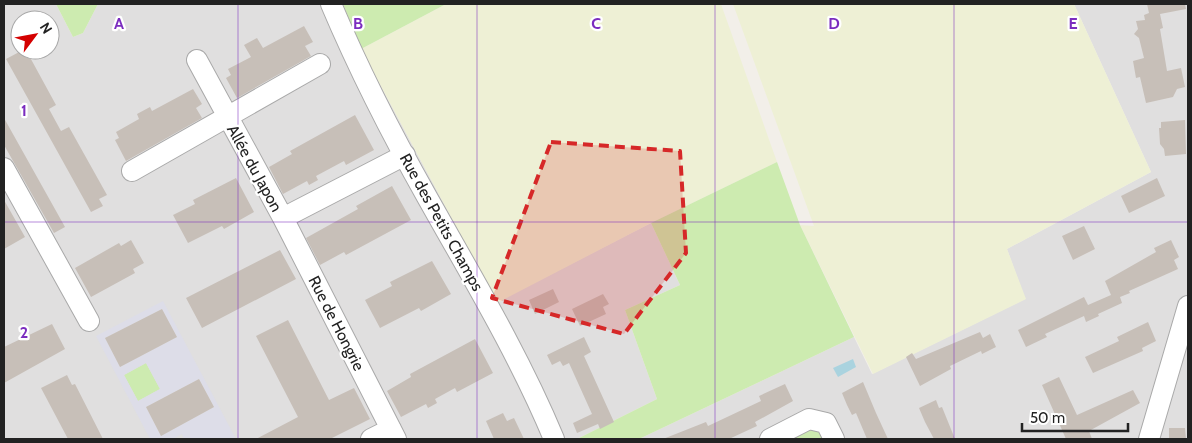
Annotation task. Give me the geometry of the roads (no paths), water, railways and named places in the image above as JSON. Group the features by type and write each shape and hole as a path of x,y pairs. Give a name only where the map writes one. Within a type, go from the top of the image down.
{"street":[{"name":"Rue des Petits Champs","path":"331,4 405,155 507,340 554,439"},
{"name":"Allée du Japon","path":"197,60 283,218"},
{"name":"Allée du Japon","path":"132,171 320,64"},
{"path":"283,218 405,155"},
{"path":"4,168 89,321"},
{"name":"Rue de Hongrie","path":"283,218 393,434"},
{"path":"1149,439 1188,306"},
{"path":"770,439 809,419 826,423 834,439"},
{"path":"371,439 393,434"}],"water":[{"path":"853,359 856,367 838,377 833,368"}]}
